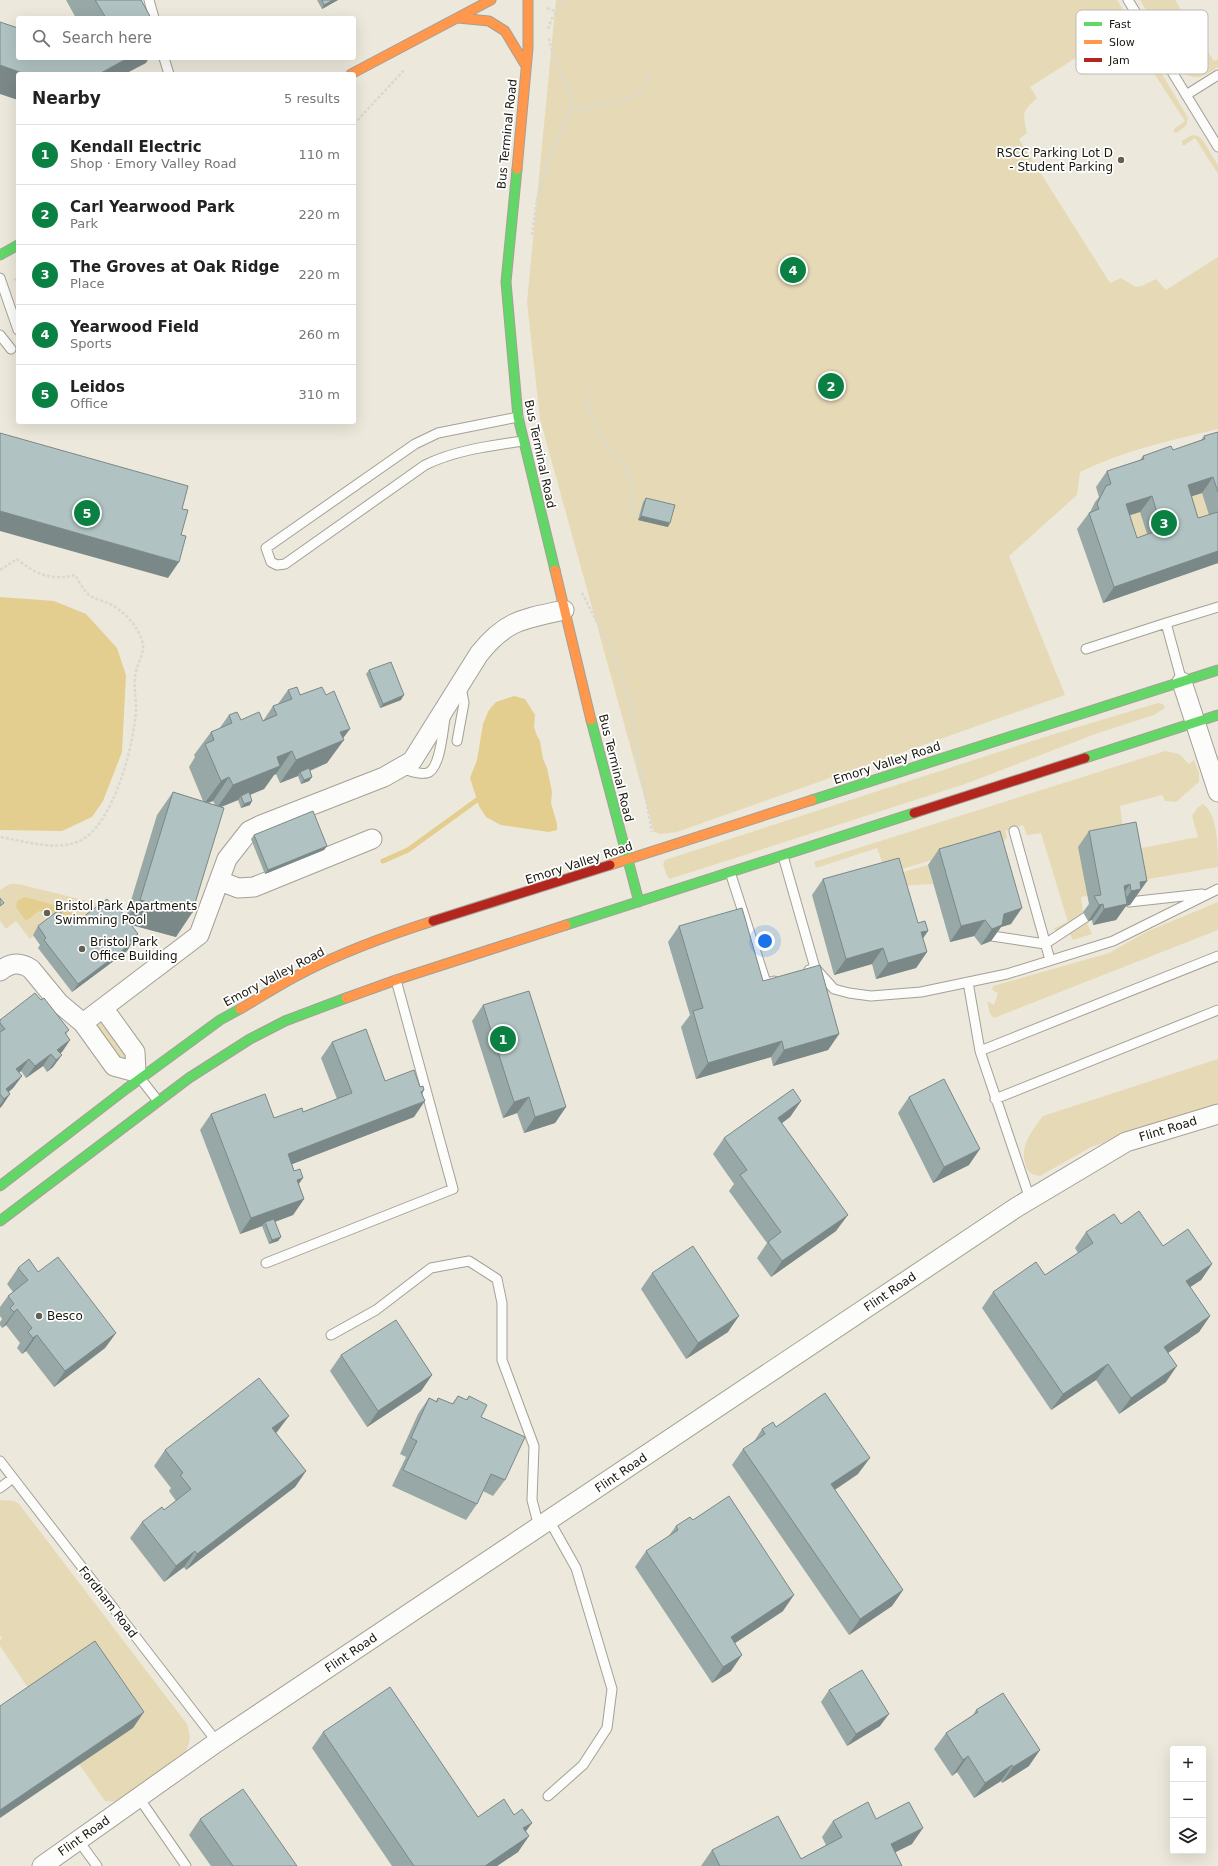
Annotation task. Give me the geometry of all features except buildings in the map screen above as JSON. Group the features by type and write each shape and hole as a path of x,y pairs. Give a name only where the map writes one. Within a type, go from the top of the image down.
{"main road":[{"path":"355,72 491,0"},
{"name":"Bus Terminal Road","path":"528,0 529,29 506,282 518,418 564,610 639,902"},
{"path":"458,18 489,21 505,31 526,66"},
{"path":"0,255 16,246"},
{"name":"Emory Valley Road","path":"0,1186 138,1075 220,1020 304,972 348,952 399,932 1218,670"},
{"path":"0,1221 189,1078 250,1039 286,1021 396,980 1218,715"}],"street":[{"path":"83,1023 199,935 227,860 249,831 384,777 412,761 479,654 491,638 503,628 516,621 564,610"},
{"path":"1182,682 1217,788"},
{"path":"220,881 238,888 254,887 372,839"},
{"path":"0,971 12,964 25,965 59,1003 83,1023 114,1066 138,1075 135,1052 104,1008"},
{"name":"Flint Road","path":"42,1866 217,1742 1030,1199 1126,1142 1218,1114"}],"lane":[{"path":"149,0 153,16"},
{"path":"1128,0 1134,10"},
{"path":"165,60 168,72"},
{"path":"1173,74 1218,147"},
{"path":"1186,95 1218,75"},
{"path":"0,278 16,324"},
{"path":"0,335 11,349"},
{"path":"518,418 438,433 415,444 266,548 271,562 285,564 425,465 441,457 480,447 523,441"},
{"path":"1086,649 1218,607"},
{"path":"1166,623 1182,682"},
{"path":"457,741 464,703 461,684"},
{"path":"1014,831 1050,960"},
{"path":"783,856 815,968 834,989 871,996 921,992 1007,974 1113,941 1218,889"},
{"path":"730,872 766,983 780,979"},
{"path":"1129,902 1208,894"},
{"path":"992,936 1045,944 1086,916"},
{"path":"980,1051 1218,958"},
{"path":"801,972 815,968"},
{"path":"266,1263 453,1189 396,980"},
{"path":"968,982 980,1051 1030,1199"},
{"path":"995,1099 1218,1010"},
{"path":"138,1075 158,1101"},
{"path":"331,1335 376,1310 431,1268 469,1261 497,1279 502,1303 502,1360 534,1446 532,1500 544,1524 576,1568 612,1689 607,1728 583,1765 548,1796"},
{"name":"Fordham Road","path":"0,1461 217,1742"},
{"path":"0,1488 13,1478"},
{"path":"139,1798 186,1866"},
{"path":"78,1840 97,1866"}],"path":[{"path":"530,243 538,199 550,155 571,110 571,94 553,55 548,28 565,0"},
{"path":"548,8 557,12"},
{"path":"356,122 405,69"},
{"path":"571,110 613,102 637,95 646,86 647,82 645,73"},
{"path":"589,390 586,402 601,438 625,468 631,483 634,511 639,516"},
{"path":"0,570 17,559 30,570 41,575 60,578 74,575 90,595 116,607 133,623 143,642 143,652 136,672 136,708 128,757 108,811 100,822 91,834 83,840 63,845 51,845 0,837"},
{"path":"581,592 617,661 629,698 639,763 656,850"}],"shaded area":[{"path":"556,0 1117,0 1123,10 1076,10 1076,58 1030,87 1037,98 1028,107 1024,114 1027,133 1019,139 1110,283 1121,278 1136,287 1142,286 1156,279 1166,290 1218,257 1218,429 1130,452 1080,472 1077,495 1009,556 1065,695 677,832 661,834 654,832 540,419 527,302"},
{"path":"1140,0 1175,0 1181,10 1146,10"},
{"path":"1208,52 1214,61 1218,59 1218,67 1208,73"},
{"path":"1154,74 1162,74 1188,118 1186,126 1176,133 1174,132 1174,129 1185,121"},
{"path":"1185,74 1206,74 1198,77"},
{"path":"1192,135 1198,136 1202,139 1218,165 1218,174 1195,138 1185,145 1182,145 1182,141"},
{"path":"1202,493 1213,526 1187,534 1177,501"},
{"path":"1140,512 1151,545 1126,554 1115,520"},
{"path":"0,597 54,601 86,614 117,648 126,675 122,752 103,801 92,817 62,831 0,830"},
{"path":"514,696 525,699 535,715 534,727 540,741 543,759 547,768 552,792 551,803 557,824 557,830 549,832 501,825 486,817 479,806 470,778 477,760 483,724 489,710 496,702"},
{"path":"1158,703 1163,704 1165,708 1154,715 1098,733 965,784 670,879 667,876 663,864 665,860 1051,735"},
{"path":"1165,751 1179,754 1189,764 1194,760 1199,773 1199,782 1176,802 1165,801 1162,795 1120,806 1123,828 1087,896 1081,897 1083,912 1081,916 1057,932 1054,928 1068,922 1041,833 1027,835 1023,825 1005,831 1007,837 1004,842 949,855 895,871 884,867 877,848 816,868 814,862"},
{"path":"1203,804 1212,816 1216,832 1218,867 1137,881 1131,850 1198,837 1192,816 1197,808"},
{"path":"928,865 933,884 899,886 896,874"},
{"name":"Bristol Park Apartments Swimming Pool","path":"10,884 18,884 96,903 101,907 66,934 33,934 34,936 30,939 16,921 6,929 0,921 0,890"},
{"path":"25,897 72,910 77,915 68,922 66,918 39,911 26,921 16,907 17,901"},
{"path":"1218,902 1218,930 994,1018 990,1014 987,1001 994,1005 998,993 992,990 993,986 1109,953 1148,931"},
{"path":"1087,923 1092,934 1073,940 1070,934"},
{"path":"103,1022 131,1058 122,1061 98,1029 98,1025"},
{"path":"1218,1059 1218,1105 1091,1147 1040,1176 1034,1175 1028,1171 1025,1163 1024,1150 1028,1138 1043,1116"},
{"path":"0,1500 14,1501 19,1504 187,1724 190,1736 184,1756 117,1802 105,1801 0,1646 0,1640 2,1638 0,1635"}],"waterway":[{"path":"383,861 408,850 477,800"}],"traffic: fast":[{"path":"517,169 506,282 518,417 555,570"},
{"path":"0,255 16,246"},
{"path":"812,800 1218,670"},
{"path":"1085,758 1218,715"},
{"path":"591,720 639,902"},
{"path":"566,925 914,813"},
{"path":"0,1221 189,1078 250,1039 285,1021 346,998"},
{"path":"0,1186 126,1089 220,1020 240,1009"}],"traffic: slow":[{"path":"355,72 491,0"},
{"path":"517,169 528,48 528,0"},
{"path":"458,18 489,21 505,31 526,66"},
{"path":"555,570 591,720"},
{"path":"610,865 812,800"},
{"path":"240,1009 296,976 335,957 433,921"},
{"path":"346,998 396,980 566,925"}],"traffic: jam":[{"path":"914,813 1085,758"},
{"path":"433,921 610,865"}],"place":[{"name":"RSCC Parking Lot D - Student Parking","path":"1121,160"},
{"name":"Yearwood Field","path":"793,270"},
{"name":"Carl Yearwood Park","path":"831,386"},
{"name":"Leidos","path":"87,513"},
{"name":"The Groves at Oak Ridge","path":"1164,523"},
{"name":"Bristol Park Apartments Swimming Pool","path":"47,913"},
{"name":"Bristol Park Office Building","path":"82,949"},
{"name":"Kendall Electric","path":"503,1039"},
{"name":"Besco","path":"39,1316"}]}
